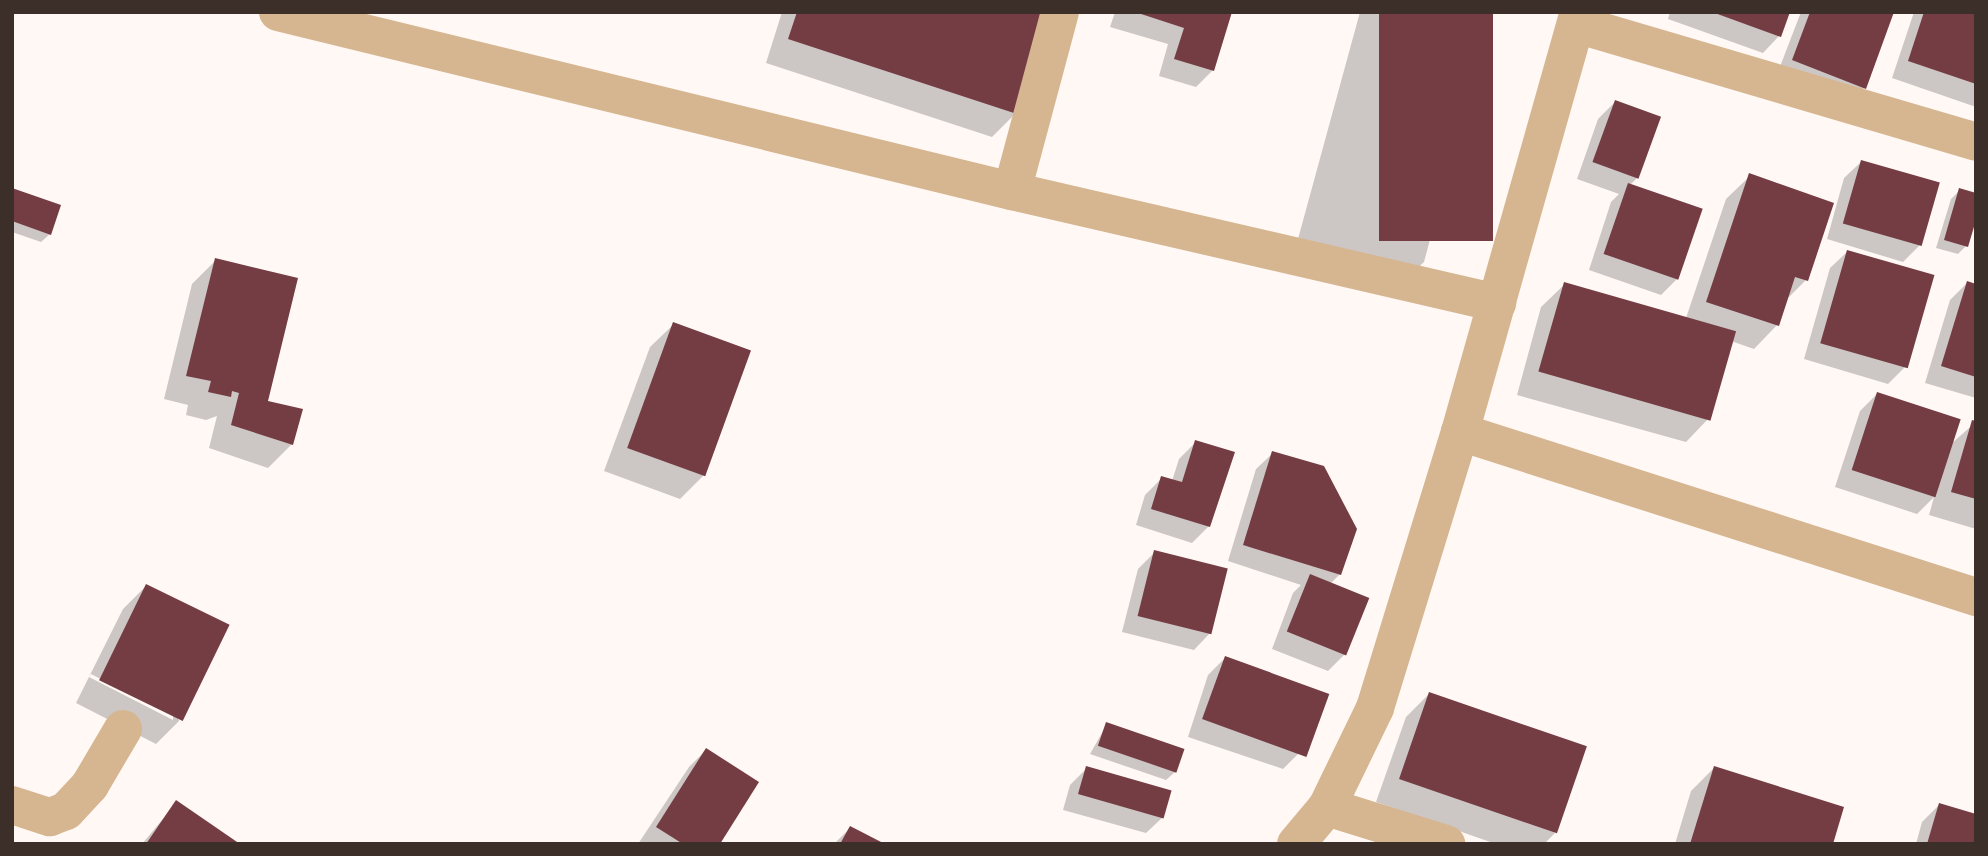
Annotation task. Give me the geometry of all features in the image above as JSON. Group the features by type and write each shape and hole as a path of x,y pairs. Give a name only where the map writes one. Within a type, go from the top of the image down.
{"street":[{"path":"278,12 1012,191 1497,303"},
{"path":"1012,191 1060,12"},
{"path":"1296,844 1327,807 1375,708 1460,432 1577,18 1976,142"},
{"path":"1460,432 1976,597"},
{"path":"12,805 50,817 66,811 90,785 122,729"},
{"path":"1327,807 1446,844"}],"building":[{"path":"797,12 1051,12 1017,114 788,39"},
{"path":"1135,12 1232,12 1214,71 1174,59 1184,28"},
{"path":"1379,12 1493,12 1493,241 1379,241"},
{"path":"1712,12 1790,12 1781,37"},
{"path":"1810,12 1894,12 1866,89 1792,60"},
{"path":"1924,12 1976,12 1976,84 1908,61"},
{"path":"1615,100 1661,117 1638,179 1592,162"},
{"path":"1861,160 1940,183 1922,246 1843,223"},
{"path":"1749,173 1834,203 1808,281 1795,277 1779,326 1706,302"},
{"path":"1628,183 1703,209 1678,280 1604,254"},
{"path":"12,188 61,205 51,235 12,221"},
{"path":"1959,188 1976,193 1976,220 1968,247 1944,240"},
{"path":"1847,250 1934,275 1908,368 1820,343"},
{"path":"215,258 298,278 268,401 303,409 293,445 231,425 239,393 232,391 231,397 208,392 211,381 186,376"},
{"path":"1967,281 1976,284 1976,377 1941,366"},
{"path":"1564,282 1736,331 1710,421 1538,371"},
{"path":"673,322 751,350 705,476 627,448"},
{"path":"1877,392 1961,419 1935,497 1852,470"},
{"path":"1972,420 1976,421 1976,499 1951,492"},
{"path":"1195,440 1235,452 1210,527 1151,509 1161,476 1182,482"},
{"path":"1272,451 1324,466 1357,529 1341,575 1243,545"},
{"path":"1154,550 1228,568 1211,634 1138,616"},
{"path":"1310,574 1369,598 1346,655 1287,631"},
{"path":"146,584 230,625 183,721 99,680"},
{"path":"1225,656 1329,694 1306,757 1202,719"},
{"path":"1429,692 1587,746 1557,833 1399,779"},
{"path":"1106,722 1184,749 1176,773 1098,746"},
{"path":"706,748 759,782 720,844 683,844 656,827"},
{"path":"1086,766 1172,791 1164,818 1078,794"},
{"path":"1714,766 1844,807 1833,844 1690,844"},
{"path":"176,800 240,844 146,844"},
{"path":"1939,803 1976,814 1976,844 1927,844"},
{"path":"850,826 885,844 840,844"}]}
